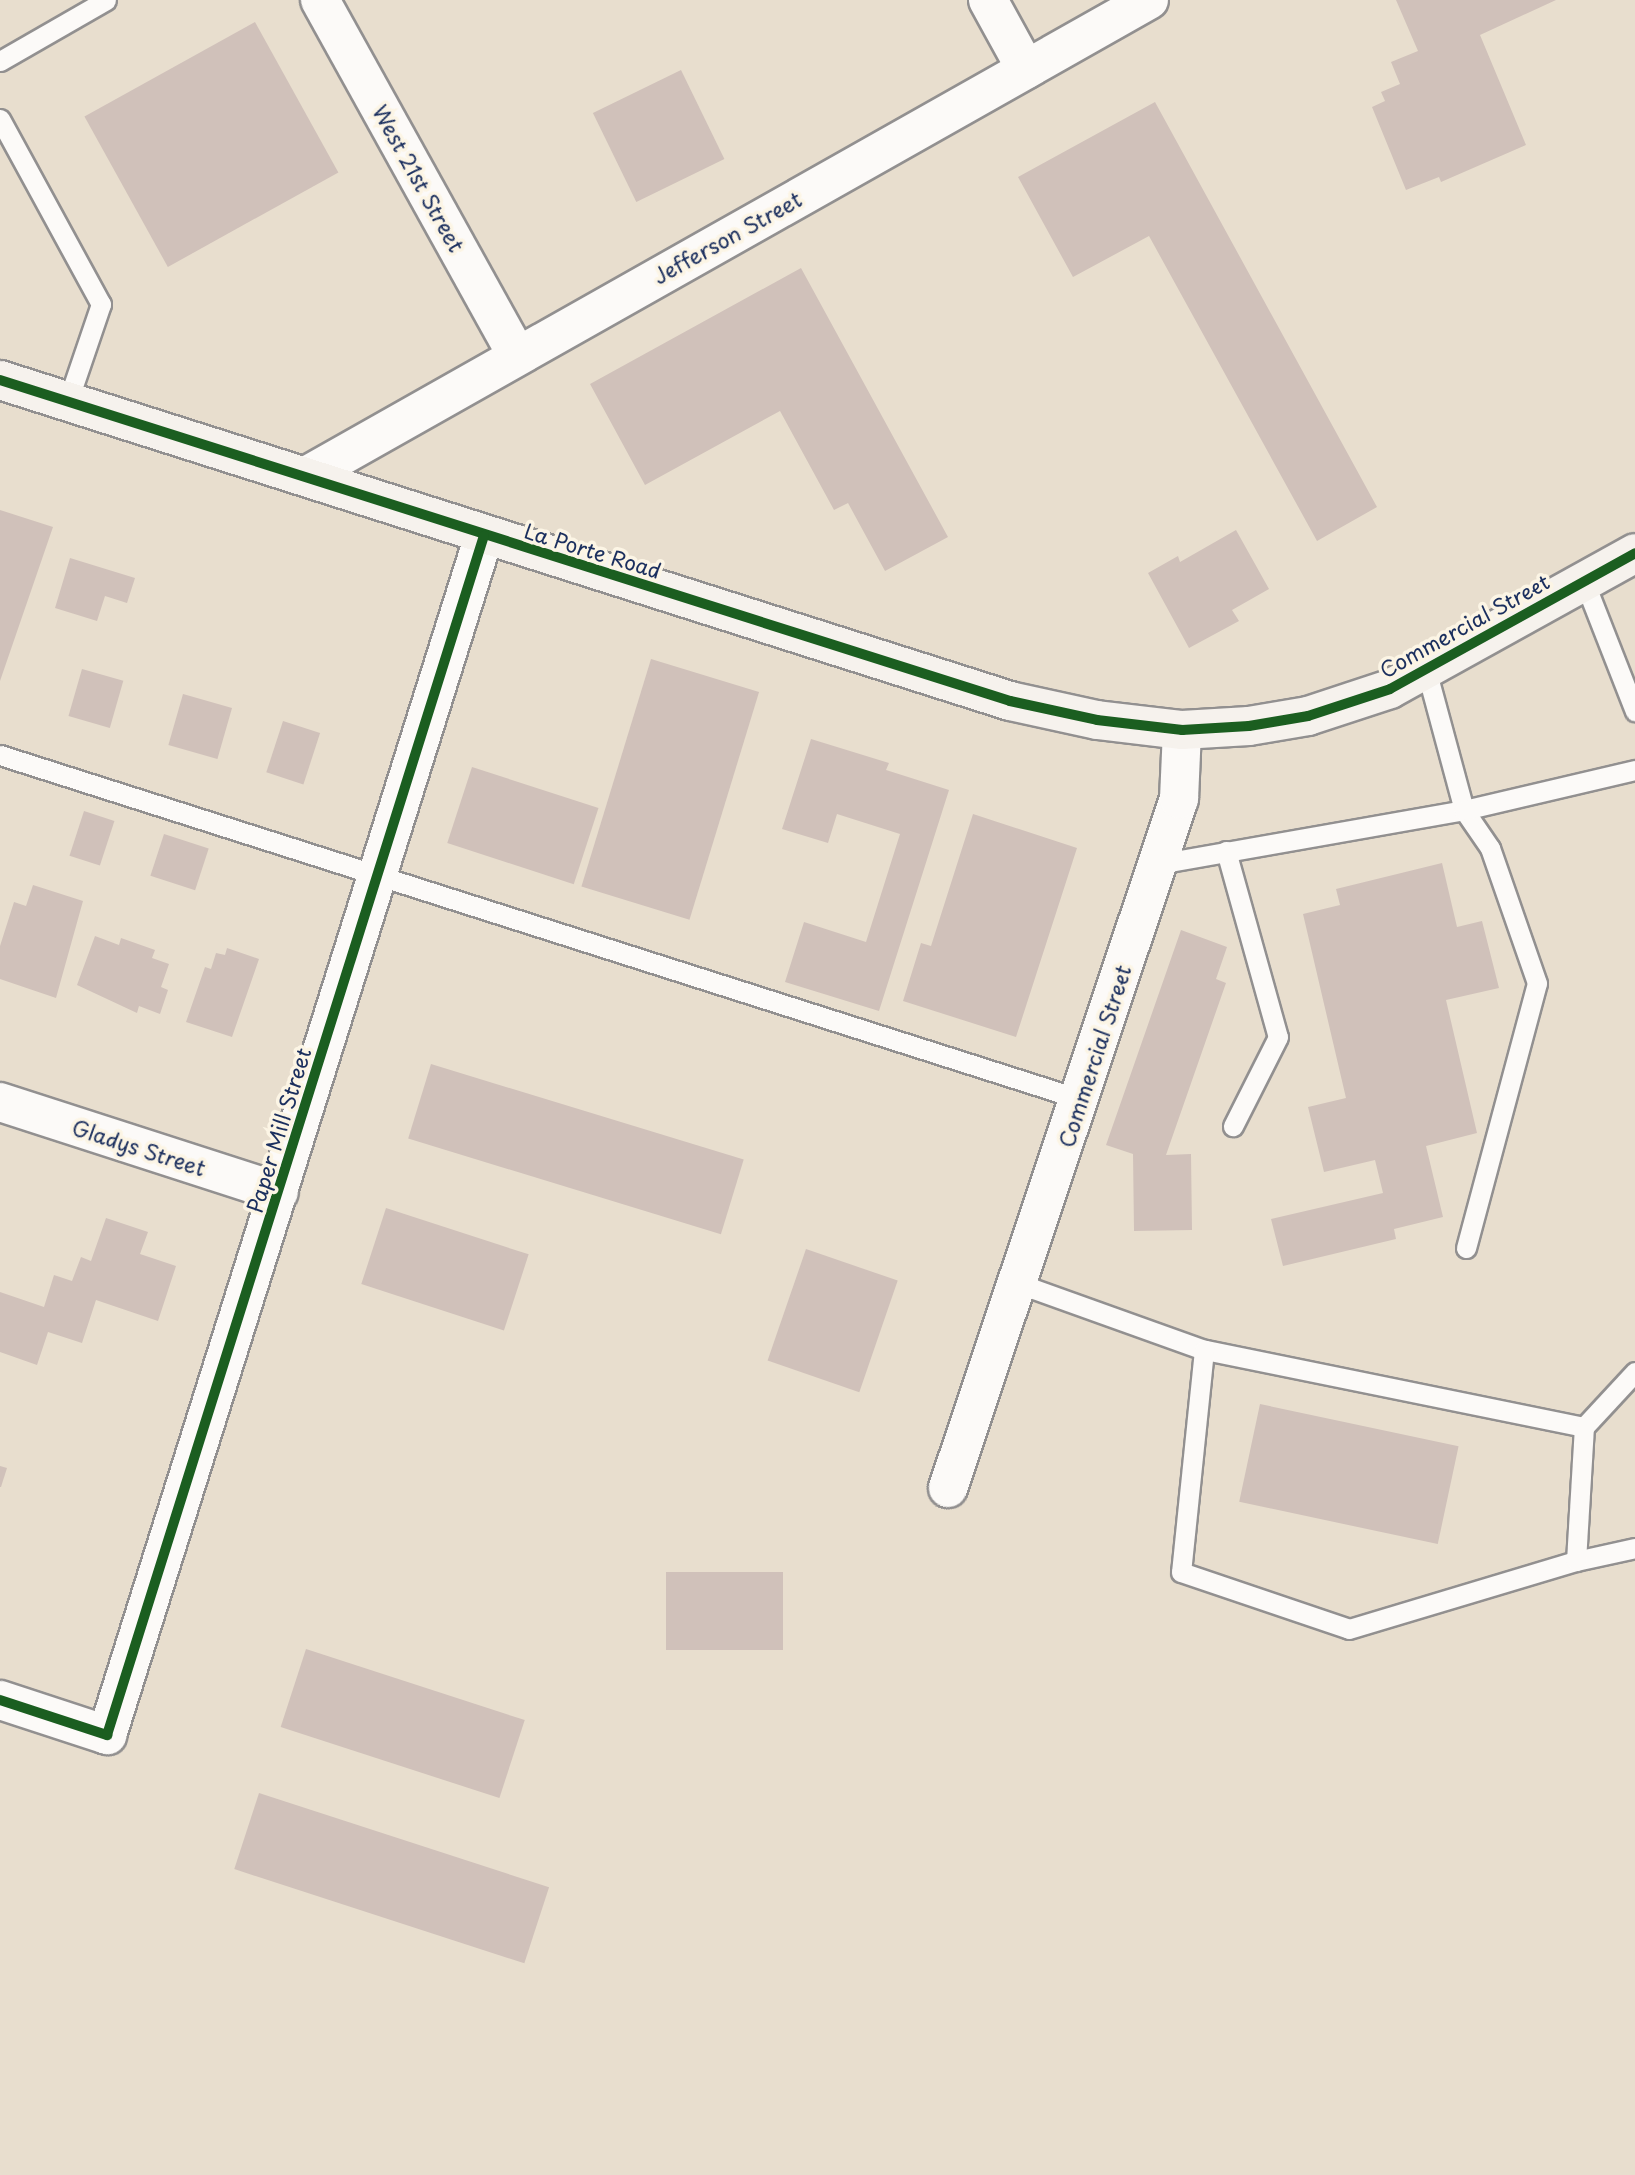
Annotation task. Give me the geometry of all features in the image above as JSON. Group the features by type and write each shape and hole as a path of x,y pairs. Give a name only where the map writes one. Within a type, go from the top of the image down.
{"street":[{"name":"West 21st Street","path":"320,0 517,355"},
{"path":"988,0 1026,69"},
{"name":"Jefferson Street","path":"306,476 1149,0"},
{"name":"La Porte Road","path":"0,380 1010,701 1097,720 1182,730"},
{"name":"Paper Mill Street","path":"0,1700 107,1735 484,536"},
{"name":"Commercial Street","path":"948,1489 1179,799 1182,730 1249,726 1308,716 1390,689 1635,553"},
{"name":"Gladys Street","path":"0,1102 279,1192"}],"lane":[{"path":"0,61 106,0"},
{"path":"0,119 101,304 68,401"},
{"path":"1584,581 1635,711"},
{"path":"1426,669 1464,810 1490,848 1537,984 1466,1248"},
{"path":"0,755 377,878 1080,1099"},
{"path":"1158,864 1464,810 1635,770"},
{"path":"1226,851 1278,1037 1233,1126"},
{"path":"1017,1283 1204,1350 1584,1427"},
{"path":"1204,1350 1181,1572 1349,1629 1576,1561 1635,1548"},
{"path":"1576,1561 1584,1427 1635,1372"}],"building":[{"path":"1396,0 1556,0 1480,35 1526,145 1441,182 1439,177 1406,190 1372,107 1385,101 1381,92 1400,84 1391,62 1418,51"},
{"path":"255,22 338,172 168,267 84,117"},
{"path":"681,70 724,159 636,202 593,113"},
{"path":"1155,102 1377,507 1317,541 1149,236 1073,277 1018,177"},
{"path":"801,268 948,537 885,571 848,503 834,510 780,411 645,485 590,384"},
{"path":"0,510 53,527 0,681"},
{"path":"1236,530 1269,589 1232,610 1239,621 1189,648 1148,573 1178,556 1180,562"},
{"path":"70,558 135,578 127,603 105,596 97,621 55,608"},
{"path":"651,659 759,692 689,920 581,887"},
{"path":"82,669 123,681 110,728 68,716"},
{"path":"183,694 232,708 217,759 168,745"},
{"path":"283,721 320,733 303,784 266,772"},
{"path":"811,739 889,763 886,770 949,790 879,1011 785,982 804,922 866,942 900,834 837,814 828,843 782,829"},
{"path":"472,767 598,808 574,884 447,843"},
{"path":"84,811 114,821 100,866 69,856"},
{"path":"973,814 1077,848 1016,1037 903,1001 921,943 931,946"},
{"path":"164,834 209,849 195,890 150,876"},
{"path":"1442,863 1457,927 1482,921 1499,988 1446,1000 1477,1133 1426,1146 1443,1217 1394,1229 1396,1239 1283,1266 1271,1219 1383,1193 1375,1160 1324,1172 1308,1107 1346,1098 1303,914 1340,905 1336,889"},
{"path":"33,885 83,901 56,998 0,979 0,946 14,902 26,906"},
{"path":"1181,930 1227,947 1216,979 1226,983 1166,1155 1191,1154 1192,1230 1134,1231 1133,1154 1106,1145"},
{"path":"95,936 119,945 121,938 155,950 152,958 169,964 161,987 168,990 160,1014 139,1006 137,1013 77,985"},
{"path":"227,948 259,959 232,1037 186,1022 205,967 211,969 216,953 225,955"},
{"path":"431,1064 744,1160 721,1234 408,1139"},
{"path":"386,1208 529,1254 504,1330 361,1284"},
{"path":"106,1218 148,1232 140,1254 176,1266 158,1321 96,1300 82,1343 48,1332 37,1365 0,1352 0,1292 44,1307 54,1275 72,1281 81,1257 91,1261"},
{"path":"806,1249 898,1281 859,1392 768,1361"},
{"path":"1260,1404 1459,1446 1438,1544 1239,1502"},
{"path":"0,1466 7,1468 1,1487 0,1487"},
{"path":"666,1572 783,1572 783,1650 666,1650"},
{"path":"306,1649 525,1720 499,1798 281,1727"},
{"path":"259,1793 549,1887 524,1963 234,1869"}],"cycle path":[{"path":"0,380 1010,701 1097,720 1182,730 1249,726 1308,716 1390,689 1635,553"},
{"path":"0,1700 107,1735 484,536"}]}
